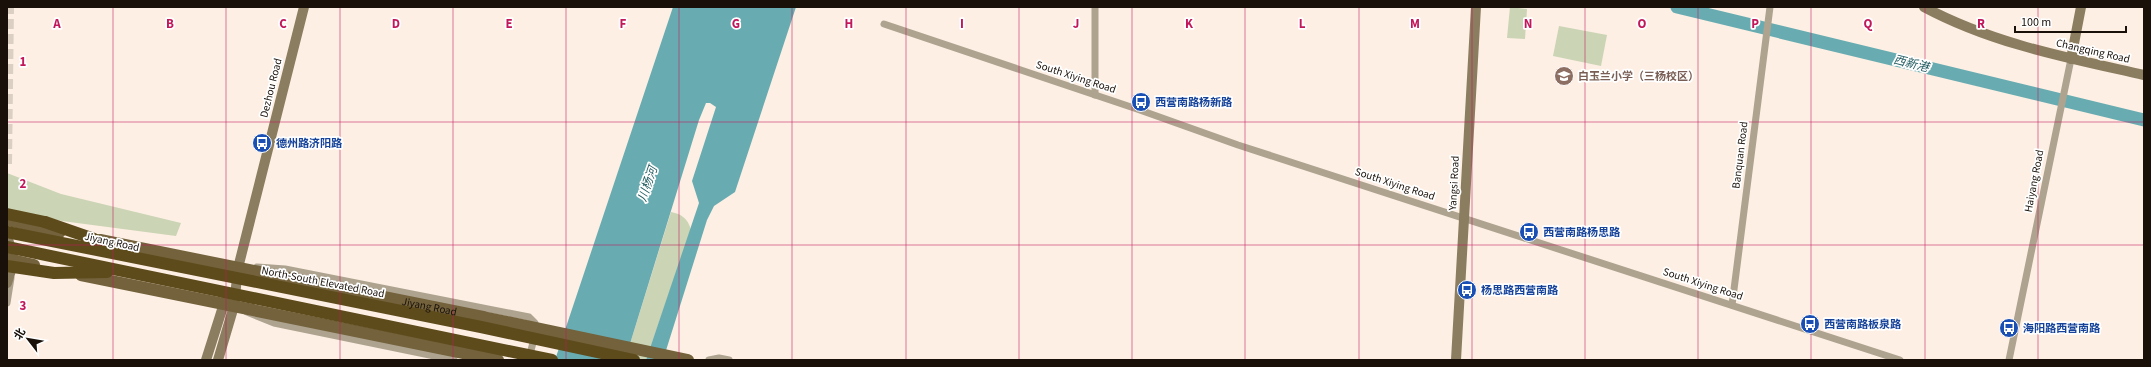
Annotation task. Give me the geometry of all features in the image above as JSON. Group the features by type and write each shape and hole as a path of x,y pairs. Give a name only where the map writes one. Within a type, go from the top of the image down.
{"highway":[{"path":"7,214 70,230 130,257"},
{"name":"North-South Elevated Road","path":"7,233 634,360"},
{"path":"7,247 552,360"},
{"path":"9,262 54,273 126,272"}],"main road":[{"name":"Jiyang Road","path":"7,220 688,360"},
{"path":"9,262 498,360"}],"street":[{"name":"Dezhou Road","path":"218,360 238,268 304,7"},
{"path":"1095,7 1095,95"},
{"name":"Yangsi Road","path":"1456,360 1476,7"},
{"name":"Banquan Road","path":"1732,305 1770,7"},
{"name":"Changqing Road","path":"1924,7 1950,20 1996,38 2070,59 2144,75"},
{"name":"Haiyang Road","path":"2010,360 2081,7"},
{"name":"South Xiying Road","path":"884,24 1238,145 1900,360"},
{"path":"7,233 9,262 7,303"},
{"path":"7,283 9,262"},
{"path":"238,268 262,267 285,269 529,317 535,323 536,331 528,360"},
{"name":"Dezhou Road","path":"206,360 229,305"},
{"path":"229,305 274,323 437,358 454,360"},
{"path":"709,360 719,358 729,360"}],"green space":[{"path":"1510,7 1527,9 1525,39 1507,38"},
{"path":"1559,26 1607,35 1601,66 1553,56"},
{"path":"7,173 61,194 181,223 176,236 62,221 7,209"},
{"path":"671,212 684,218 691,230 646,360 625,360"}],"water":[{"name":"川杨河","path":"673,7 796,7 735,192 714,206 707,220 663,360 646,360 699,203 692,181 716,107 710,103 706,103 699,120 625,360 555,360"}],"waterway":[{"name":"西新港","path":"1677,7 2144,120"}],"tunnel":[{"path":"7,164 9,7"}],"place":[{"name":"白玉兰小学（三杨校区）","path":"1564,76"},
{"name":"西营南路杨新路","path":"1141,102"},
{"name":"德州路济阳路","path":"262,143"},
{"name":"西营南路杨思路","path":"1529,232"},
{"name":"杨思路西营南路","path":"1467,290"},
{"name":"西营南路板泉路","path":"1810,324"},
{"name":"海阳路西营南路","path":"2009,328"}]}
